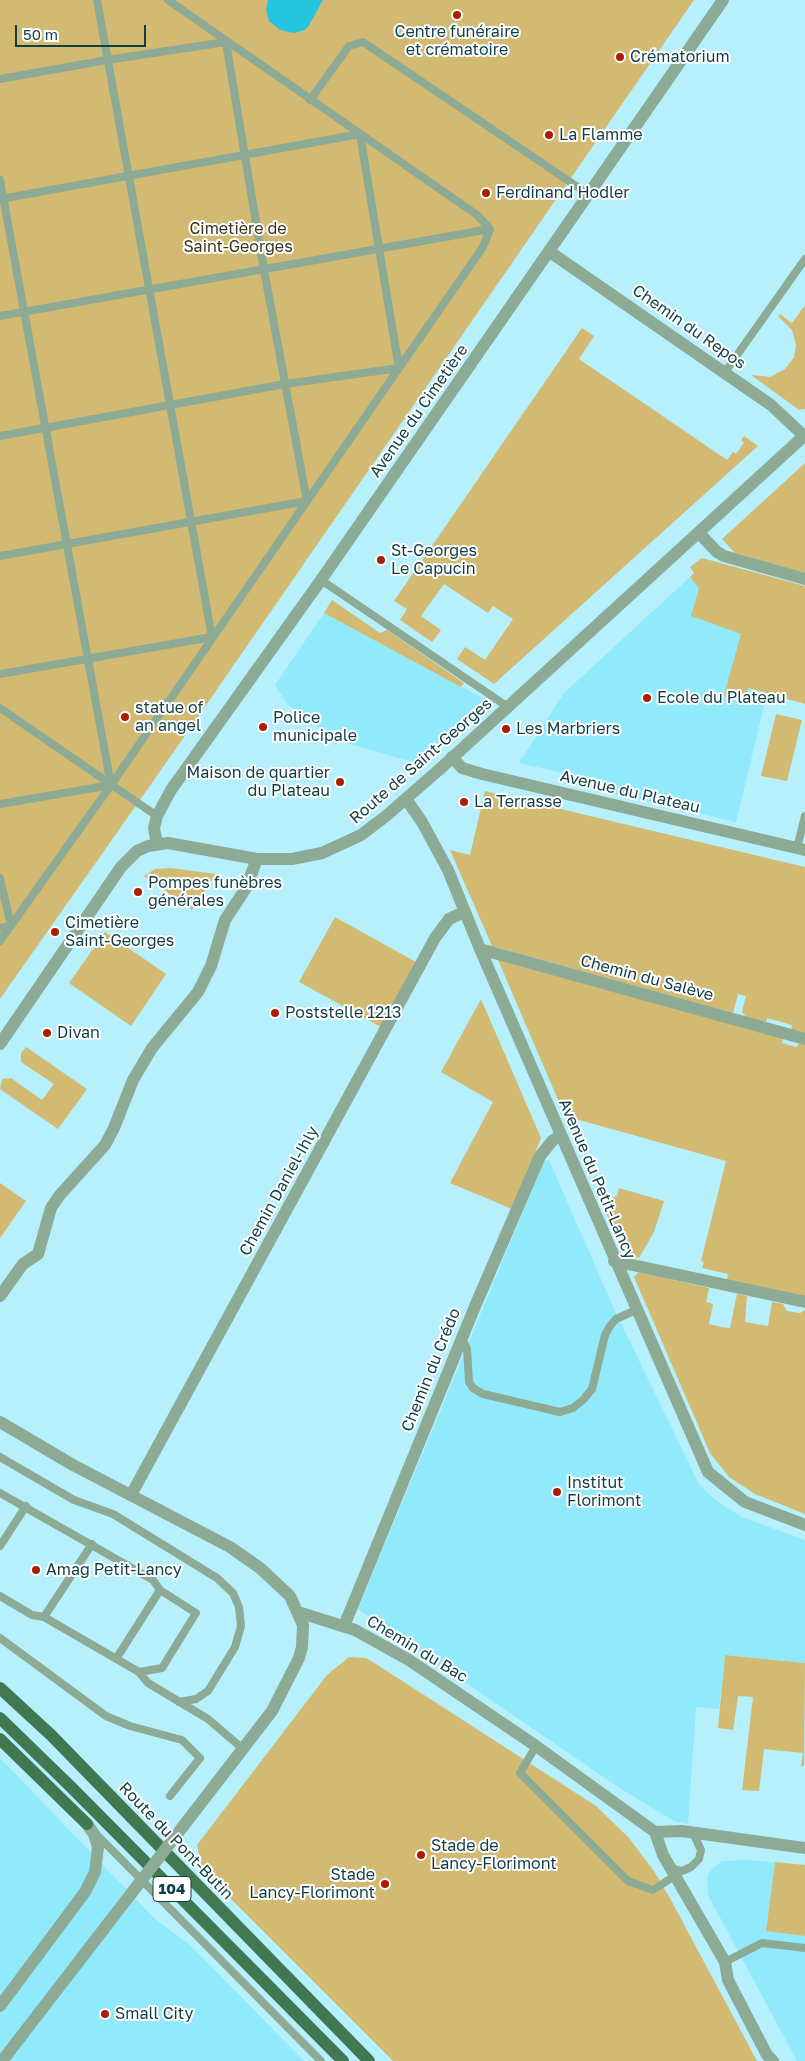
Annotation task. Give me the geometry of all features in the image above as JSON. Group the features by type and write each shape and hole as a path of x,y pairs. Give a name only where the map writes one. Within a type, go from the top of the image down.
{"main road":[{"name":"Route du Pont-Butin","path":"0,1688 57,1741 369,2061"},
{"name":"104","path":"0,1718 78,1793 343,2061"},
{"path":"0,1739 87,1824"}],"street":[{"name":"Avenue du Cimetière","path":"157,844 154,828 171,790 321,580 550,252 722,0"},
{"name":"Chemin du Repos","path":"550,252 771,405 805,436"},
{"name":"Route de Saint-Georges","path":"0,1044 122,867 137,851 157,844 185,846 256,859 307,857 340,847 372,828 452,758 805,436"},
{"path":"699,534 717,552 724,556 805,578"},
{"name":"Avenue du Plateau","path":"452,758 462,768 801,849"},
{"name":"Avenue du Petit-Lancy","path":"406,799 422,822 448,870 464,912 614,1261 708,1472 745,1502 805,1525"},
{"path":"0,1296 23,1264 38,1254 51,1208 59,1196 105,1145 114,1128 133,1080 168,1026 186,1008 198,992 211,966 225,920 246,888 256,859"},
{"name":"Chemin Daniel-Ihly","path":"131,1495 435,938 449,920 464,912"},
{"name":"Chemin du Salève","path":"480,949 805,1038"},
{"name":"Chemin du Crédo","path":"344,1626 462,1339 540,1156 553,1140 561,1136"},
{"path":"614,1261 805,1302"},
{"path":"0,1422 73,1465 245,1557 284,1589 298,1612 303,1625 299,1658 276,1706 2,2061"},
{"name":"Chemin du Bac","path":"298,1612 344,1626 409,1660 536,1746 655,1832"},
{"path":"0,2006 85,1892 96,1872 98,1847 94,1834 87,1824"},
{"path":"773,2061 767,2055 728,1980 725,1962 663,1855 655,1832 693,1833 805,1848"}],"lane":[{"path":"97,0 212,637"},
{"path":"168,0 477,215 490,229"},
{"path":"0,79 226,42"},
{"path":"226,42 264,270 307,501"},
{"path":"310,100 349,46 363,42 588,194"},
{"path":"2,198 360,134"},
{"path":"360,134 399,368"},
{"path":"0,180 22,312 111,785"},
{"path":"0,316 490,229"},
{"path":"0,941 111,785 483,246 490,229"},
{"path":"725,372 805,259"},
{"path":"0,436 285,384 399,368"},
{"path":"0,556 191,520 307,501"},
{"path":"321,580 508,707"},
{"path":"0,674 212,637"},
{"path":"0,708 158,816"},
{"path":"0,804 111,785"},
{"path":"801,849 805,816"},
{"path":"0,878 11,926"},
{"path":"0,928 11,926"},
{"path":"462,1339 467,1349 469,1382 473,1388 483,1394 560,1412 573,1408 592,1389 605,1335 610,1326 616,1319 636,1310"},
{"path":"0,1456 74,1500 113,1514 184,1557 227,1586 239,1607 240,1626 235,1647 208,1691 196,1699 176,1700"},
{"path":"0,1493 26,1506 153,1580 160,1590 196,1613 162,1668 139,1672"},
{"path":"0,1546 26,1506"},
{"path":"44,1617 92,1544"},
{"path":"116,1659 160,1590"},
{"path":"0,1596 32,1615 44,1617 139,1672 148,1683 208,1719 240,1754"},
{"path":"0,1638 106,1716 130,1726 182,1740 200,1758 170,1796"},
{"path":"536,1746 520,1773 628,1881 653,1890 674,1872 691,1867 699,1859 701,1850 693,1833"},
{"path":"87,1824 321,2061"},
{"path":"725,1962 762,1943 805,1948"}],"shaded area":[{"path":"268,0 323,0 308,27 294,33 280,30 269,21 266,10"},
{"name":"Ecole du Plateau","path":"690,577 699,587 692,616 741,634 745,701 748,688 767,694 736,822 686,810 687,804 664,798 662,805 571,784 572,775 519,763 564,693"},
{"path":"324,613 488,701 419,764 336,740 287,704 275,685"},
{"name":"Institut Florimont","path":"549,1160 614,1309 699,1484 714,1499 742,1517 805,1540 805,1663 725,1655 719,1709 696,1707 688,1824 674,1821 621,1789 358,1609 544,1161"},
{"path":"0,1758 155,1919 189,1944 304,2061 0,2061"},
{"path":"722,1861 775,1862 766,1931 805,1936 805,2061 797,2061 708,1895 707,1879 711,1869"}],"green space":[{"name":"Cimetière de Saint-Georges","path":"0,0 694,0 175,750 0,999"},
{"path":"805,305 805,409 799,410 751,375 770,377 785,369 794,357 796,345 792,330 778,316 780,314 792,323"},
{"path":"582,328 594,336 579,359 727,460 733,452 736,454 744,443 741,440 744,436 758,446 494,684 457,659 465,647 485,660 513,619 493,606 488,613 444,584 421,616 441,630 432,642 400,620 407,609 394,601"},
{"path":"805,463 805,573 735,553 722,539"},
{"path":"702,558 805,586 805,704 748,688 745,701 724,695 741,634 691,616 699,588 690,577 694,573 690,567"},
{"path":"332,600 380,633 387,630 464,683 461,687 324,613"},
{"path":"776,714 802,720 787,781 761,776"},
{"path":"485,791 805,867 805,1034 791,1030 792,1025 767,1018 766,1022 746,1017 742,1012 746,996 738,994 733,1013 492,946 450,850 470,855"},
{"path":"171,868 216,874 192,910 144,876 155,869"},
{"path":"335,917 416,962 381,1027 299,982"},
{"path":"105,932 166,974 131,1026 69,983"},
{"path":"498,960 783,1038 782,1043 796,1047 800,1043 805,1044 805,1298 727,1280 728,1274 702,1268 704,1262 701,1261 726,1161 565,1116"},
{"path":"481,999 541,1138 512,1209 450,1183 493,1102 441,1072"},
{"path":"26,1047 87,1089 58,1129 0,1089 2,1079 11,1078 42,1100 54,1084 21,1062 21,1053"},
{"path":"0,1183 26,1201 0,1238"},
{"path":"619,1188 664,1201 654,1232 639,1258 622,1253 602,1202 617,1196"},
{"path":"639,1272 709,1288 706,1302 713,1304 709,1324 721,1327 730,1328 737,1294 747,1296 745,1322 768,1326 772,1302 783,1304 787,1311 800,1313 805,1310 805,1514 755,1494 729,1477 710,1453 634,1277"},
{"path":"725,1655 805,1663 804,1766 801,1766 803,1753 764,1749 759,1791 742,1790 753,1697 738,1696 733,1730 718,1728"},
{"name":"Stade de Lancy-Florimont","path":"349,1657 366,1658 376,1664 596,1806 629,1838 654,1871 671,1900 757,2061 393,2061 198,1866 201,1864 197,1845 327,1675"},
{"path":"775,1862 805,1865 805,1936 766,1931"}],"place":[{"name":"Centre funéraire et crématoire","path":"457,15"},
{"name":"Crématorium","path":"620,57"},
{"name":"La Flamme","path":"549,135"},
{"name":"Ferdinand Hodler","path":"486,193"},
{"name":"St-Georges Le Capucin","path":"381,560"},
{"name":"Ecole du Plateau","path":"647,698"},
{"name":"statue of an angel","path":"125,717"},
{"name":"Police municipale","path":"263,727"},
{"name":"Les Marbriers","path":"506,729"},
{"name":"Maison de quartier du Plateau","path":"340,782"},
{"name":"La Terrasse","path":"464,802"},
{"name":"Pompes funèbres générales","path":"138,892"},
{"name":"Cimetière Saint-Georges","path":"55,932"},
{"name":"Poststelle 1213","path":"275,1013"},
{"name":"Divan","path":"47,1033"},
{"name":"Institut Florimont","path":"557,1492"},
{"name":"Amag Petit-Lancy","path":"36,1570"},
{"name":"Stade de Lancy-Florimont","path":"421,1855"},
{"name":"Stade Lancy-Florimont","path":"385,1884"},
{"name":"Small City","path":"105,2014"}]}
